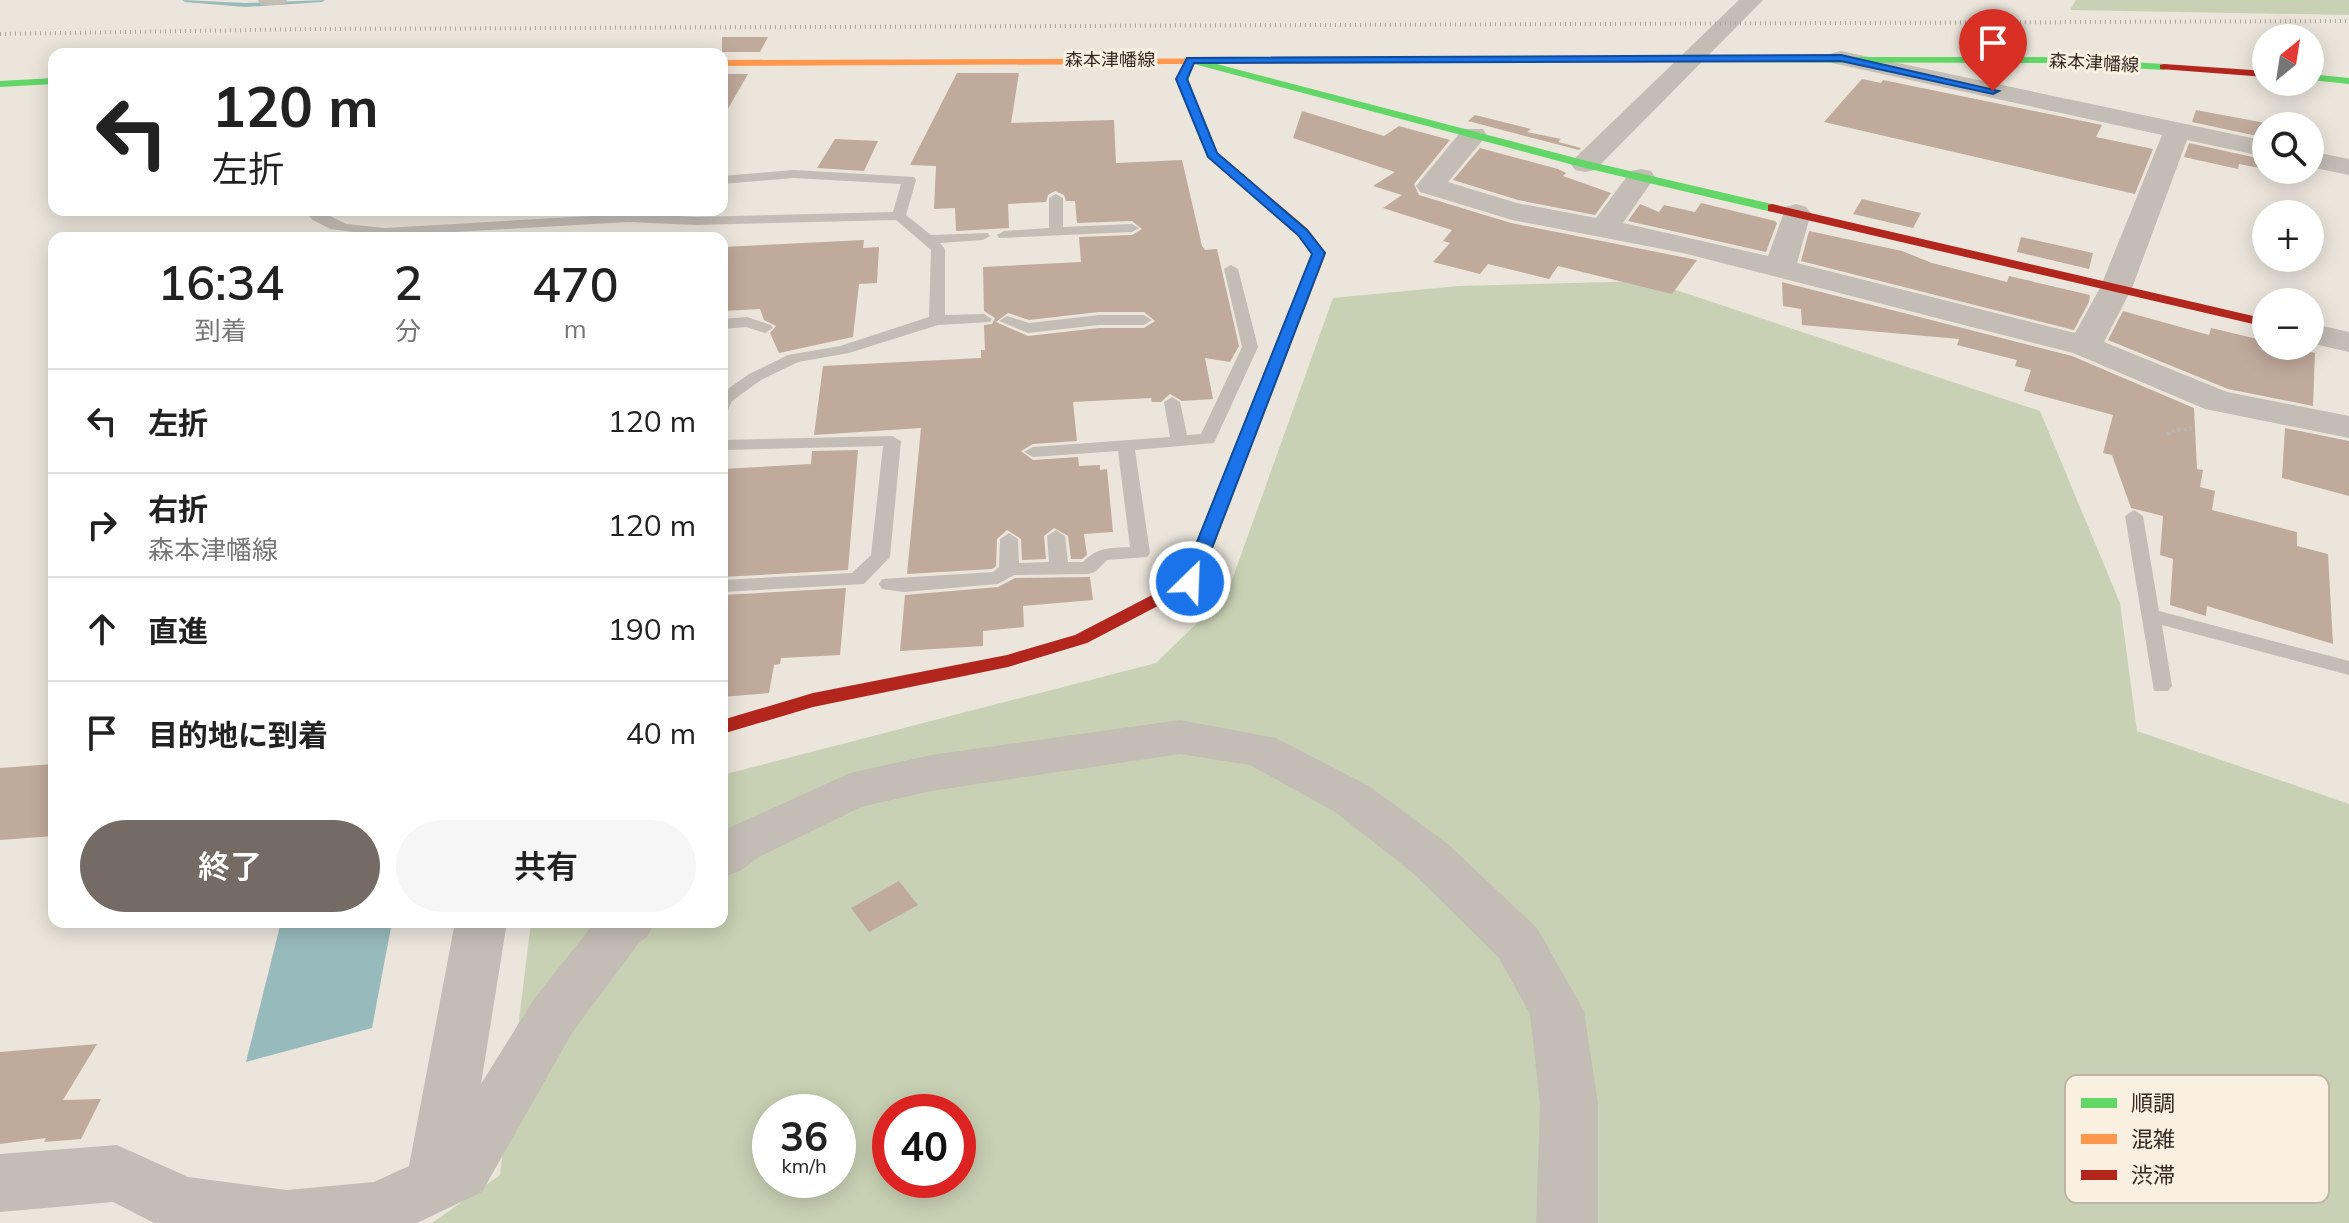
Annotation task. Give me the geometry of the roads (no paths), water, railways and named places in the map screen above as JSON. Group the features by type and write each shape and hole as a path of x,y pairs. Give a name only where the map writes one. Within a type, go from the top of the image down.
{"street":[{"path":"269,0 276,0"},
{"path":"1585,164 1752,0"},
{"path":"1841,58 2252,146"},
{"name":"森本津幡線","path":"728,63 1841,58 2046,60 2252,73"},
{"path":"728,725 813,700 1023,657 1081,639 1190,582 1319,253 1303,232 1212,154 1182,79 1190,60 1585,164 2252,320"},
{"path":"2324,78 2349,81"},
{"path":"0,84 48,81"},
{"path":"2085,346 2116,288 2177,130"},
{"path":"1473,135 1430,186 1512,211 1684,244 2085,346 2179,390 2218,401 2349,427"},
{"path":"2324,162 2349,167"},
{"path":"1603,230 1641,177"},
{"path":"1780,268 1796,213"},
{"path":"2324,336 2349,342"},
{"path":"728,853 744,842 850,791 931,773 1180,737 1260,750 1352,799 1431,859 1518,943 1557,1011 1569,1104 1567,1223"},
{"path":"436,1183 480,928"},
{"path":"0,1183 117,1173 183,1206 287,1220 377,1211 461,1172 553,1016 621,928"}],"lane":[{"path":"728,180 794,174 909,180 899,216"},
{"path":"1056,198 1056,232"},
{"path":"318,216 328,223 355,230 385,232 523,232 621,216"},
{"path":"644,216 667,220 899,216 938,249 937,320"},
{"path":"666,232 667,220"},
{"path":"1004,235 1132,228"},
{"path":"927,240 983,236"},
{"path":"1033,452 1208,439 1250,347 1231,269"},
{"path":"728,396 755,377 794,358 843,350 937,320 984,319"},
{"path":"1007,321 1028,328 1099,320 1144,320"},
{"path":"728,324 747,322 765,328"},
{"path":"1172,402 1179,441"},
{"path":"728,445 892,441 880,557 874,581"},
{"path":"728,586 874,581 904,586 998,578 1009,569 1088,568 1102,554 1140,553 1126,445"},
{"path":"2134,516 2161,686"},
{"path":"1056,536 1059,568"},
{"path":"1009,539 1009,569"},
{"path":"2150,615 2349,668"}],"water":[{"path":"280,928 391,928 372,1028 246,1062"}],"waterway":[{"path":"185,0 245,5 322,0"}],"railway":[{"path":"0,34 312,29 2349,21"}]}
